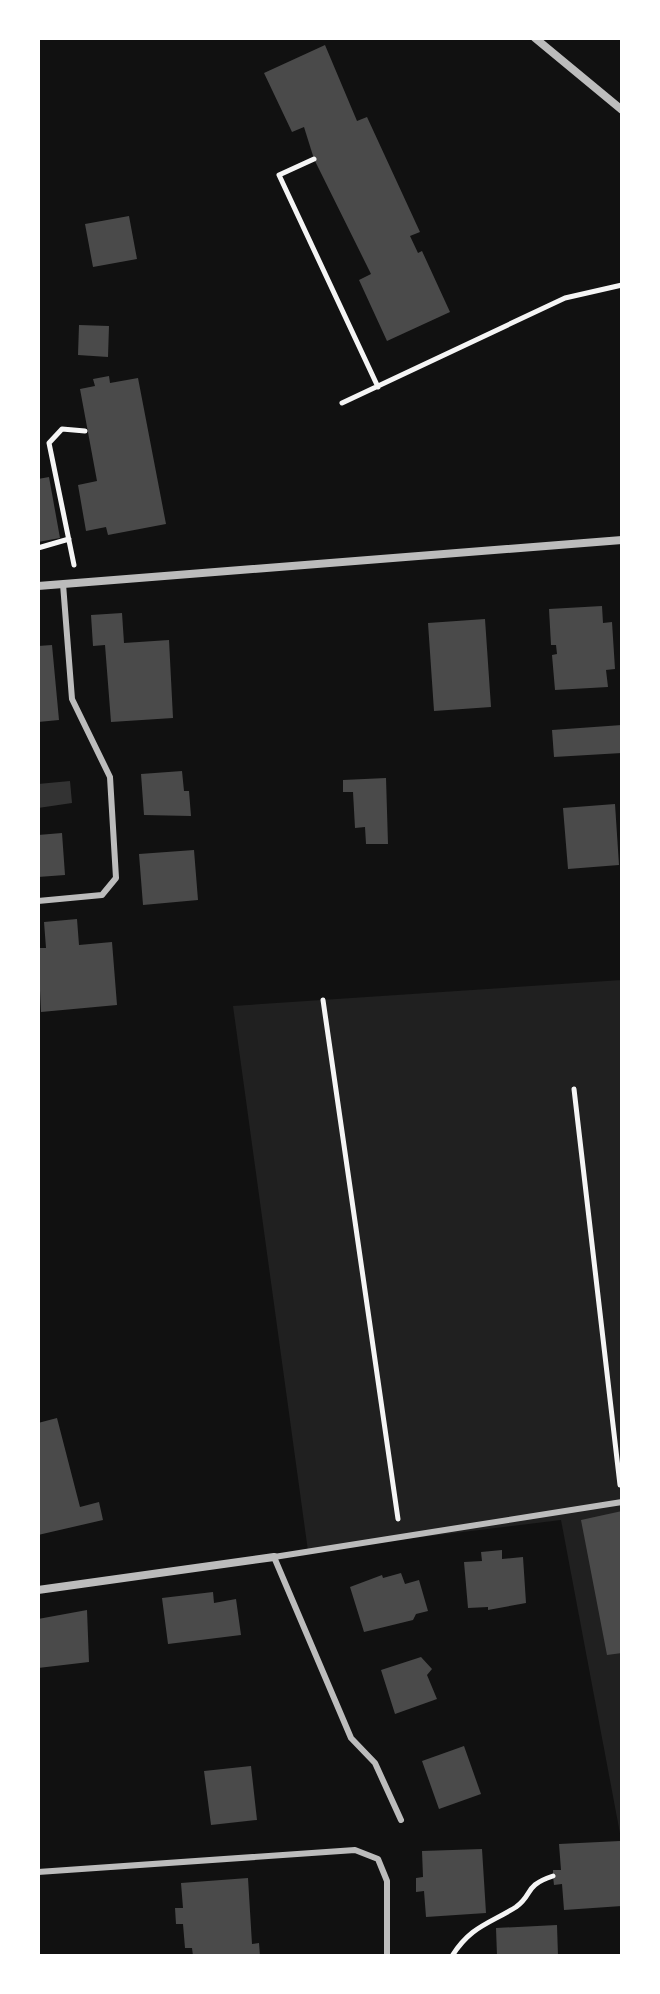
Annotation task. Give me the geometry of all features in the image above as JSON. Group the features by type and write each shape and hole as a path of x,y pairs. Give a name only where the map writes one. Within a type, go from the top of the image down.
{"street":[{"path":"535,38 622,110"},
{"path":"38,586 622,540"},
{"path":"38,1590 274,1557"}],"lane":[{"path":"38,901 102,895 116,878 110,777 72,699 63,584"},
{"path":"401,1820 375,1763 351,1738 274,1557 622,1502"},
{"path":"38,1872 355,1850 378,1859 387,1881 387,1956"}],"path":[{"path":"314,159 279,175 378,387"},
{"path":"342,403 565,298 622,285"},
{"path":"74,564 49,443 62,429 85,431"},
{"path":"38,548 69,539"},
{"path":"323,1000 401,1536"},
{"path":"574,1089 622,1502"},
{"path":"452,1956 478,1925 518,1906 535,1882 553,1876"}],"shaded area":[{"path":"70,781 72,803 38,808 38,784"},
{"path":"622,980 622,1844 561,1520 308,1551 233,1006"}],"building":[{"path":"325,45 357,121 367,117 420,232 410,236 418,253 422,251 450,312 387,341 359,280 371,274 314,159 304,127 292,132 264,73"},
{"path":"129,216 137,259 93,267 85,224"},
{"path":"79,325 109,326 108,357 78,355"},
{"path":"109,376 110,383 138,378 166,524 108,535 106,527 86,531 78,485 97,481 80,389 95,386 93,379"},
{"path":"49,477 60,538 38,542 38,479"},
{"path":"602,606 603,623 612,622 615,669 606,670 608,687 555,690 552,655 557,654 556,645 551,645 549,609"},
{"path":"122,613 124,643 169,640 173,718 111,722 105,645 93,646 91,615"},
{"path":"485,619 491,707 434,711 428,623"},
{"path":"52,645 59,720 38,722 38,646"},
{"path":"622,725 622,753 554,757 552,730"},
{"path":"182,771 184,791 189,791 191,816 144,815 141,774"},
{"path":"386,778 388,844 366,844 365,827 355,828 353,792 343,792 343,780"},
{"path":"615,804 619,865 568,869 563,808"},
{"path":"62,833 65,875 38,877 38,835"},
{"path":"194,850 198,900 143,905 139,854"},
{"path":"77,919 79,945 112,942 117,1005 41,1012 38,948 46,948 44,922"},
{"path":"57,1418 80,1507 99,1502 103,1520 38,1535 38,1423"},
{"path":"622,1511 622,1653 607,1655 581,1520"},
{"path":"502,1550 502,1559 523,1557 526,1603 488,1610 488,1607 468,1608 464,1562 482,1561 481,1552"},
{"path":"401,1573 405,1584 419,1580 428,1611 416,1614 413,1620 364,1632 350,1587 382,1575 383,1578"},
{"path":"213,1592 214,1603 236,1599 241,1635 168,1644 162,1598"},
{"path":"87,1610 89,1662 38,1668 38,1619"},
{"path":"421,1657 432,1669 427,1675 437,1699 395,1714 381,1670"},
{"path":"464,1746 481,1794 439,1809 422,1761"},
{"path":"251,1766 257,1820 211,1825 204,1771"},
{"path":"620,1841 622,1906 564,1910 562,1884 554,1885 553,1876 553,1870 561,1870 559,1844"},
{"path":"482,1849 486,1913 426,1917 424,1891 416,1892 416,1878 423,1877 422,1851"},
{"path":"248,1878 252,1944 259,1943 260,1956 193,1956 192,1948 185,1948 183,1924 176,1924 175,1908 183,1908 181,1883"},
{"path":"557,1925 558,1956 497,1956 496,1928"}]}
